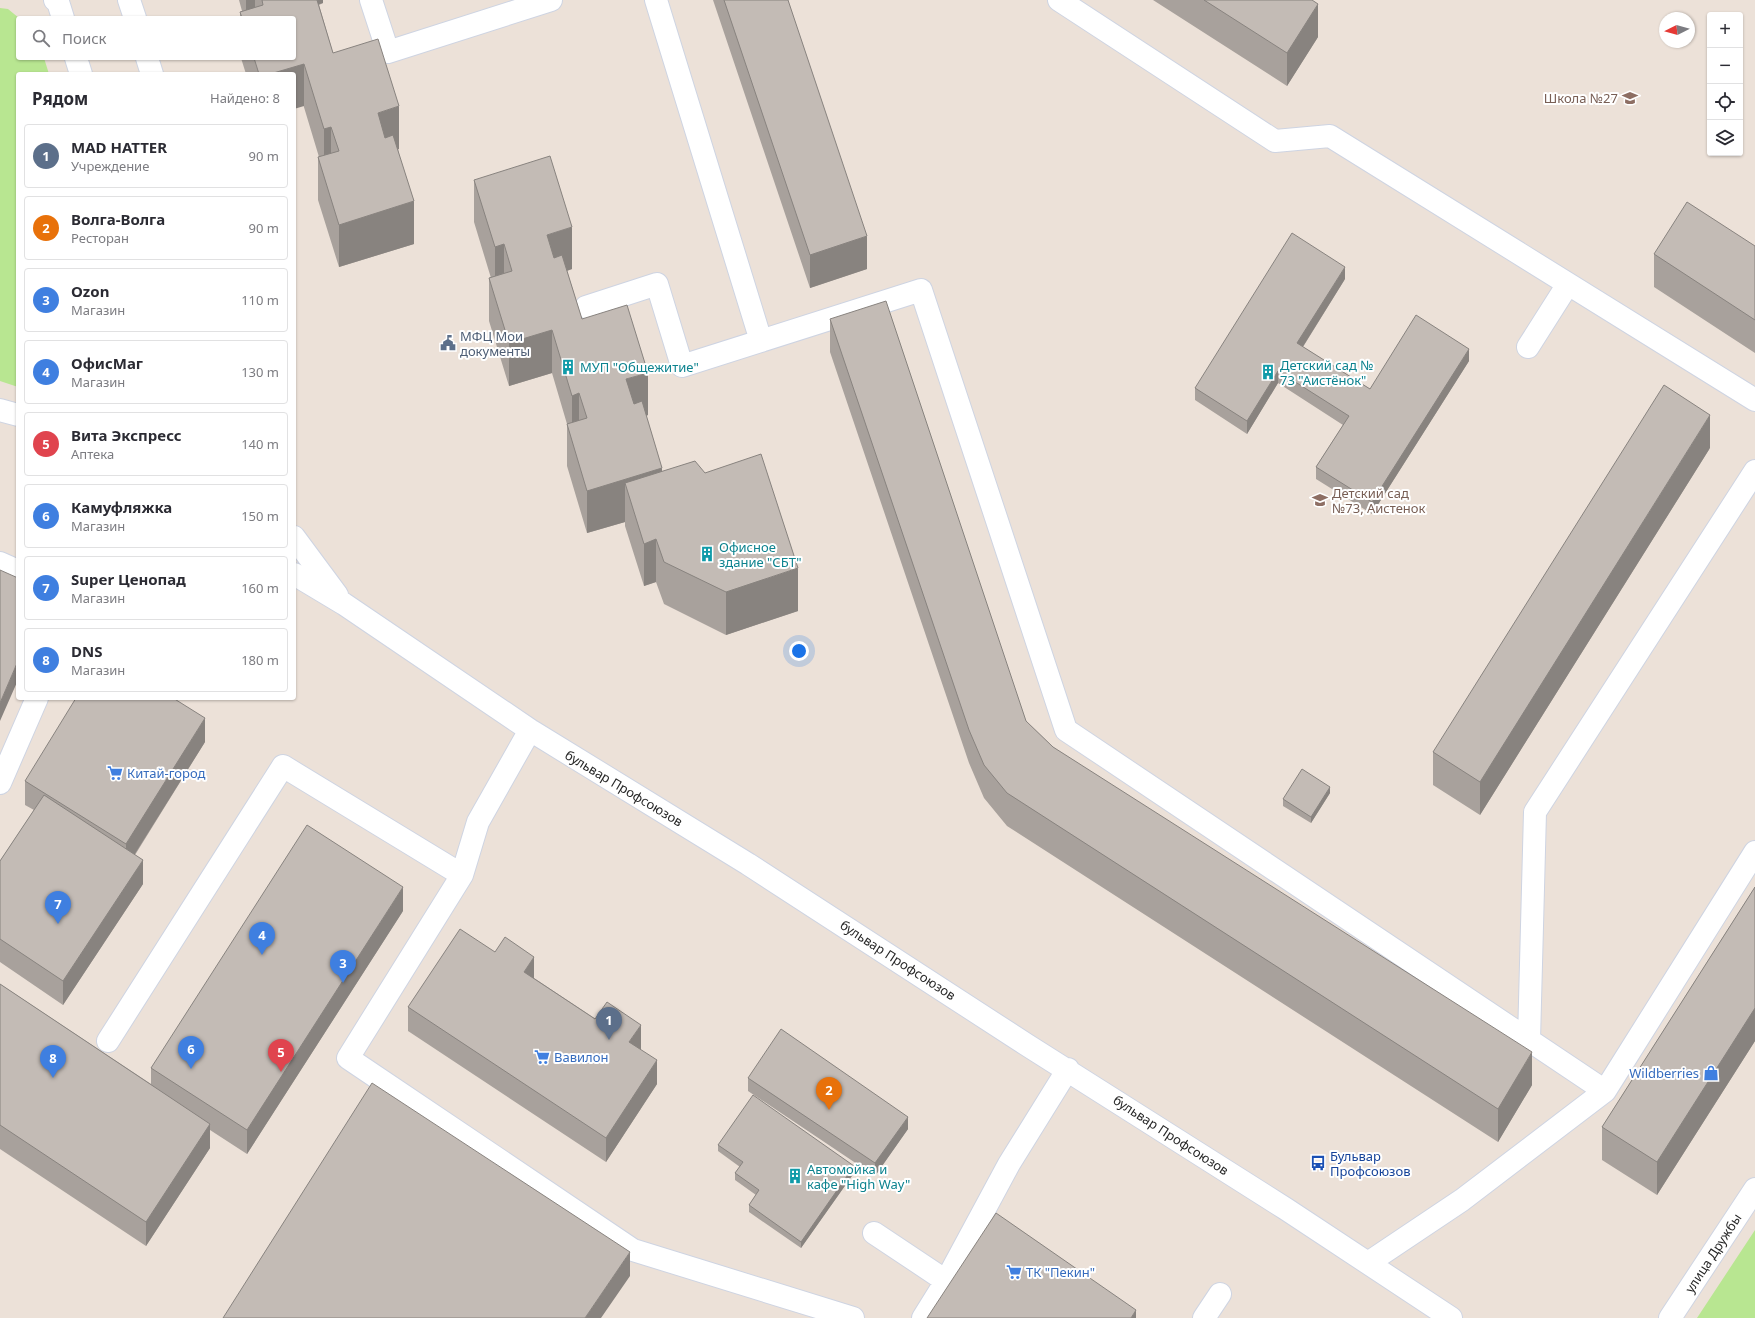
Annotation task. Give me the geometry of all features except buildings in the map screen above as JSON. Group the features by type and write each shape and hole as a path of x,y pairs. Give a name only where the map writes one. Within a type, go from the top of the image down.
{"street":[{"path":"129,0 133,16"},
{"path":"371,0 388,52 551,0"},
{"path":"656,0 761,341"},
{"path":"1059,0 1275,142 1330,136 1755,400"},
{"path":"77,60 80,72"},
{"path":"148,60 151,72"},
{"path":"586,307 657,284 682,366 921,290 1066,730 1605,1090"},
{"path":"1528,347 1568,284"},
{"path":"0,410 16,414"},
{"path":"1529,1040 1535,812 1755,471"},
{"name":"бульвар Профсоюзов","path":"296,540 344,604"},
{"path":"0,563 16,570"},
{"name":"бульвар Профсоюзов","path":"296,575 344,604 530,730 748,864 1027,1045 1068,1069 1451,1318"},
{"path":"0,783 36,700"},
{"path":"530,730 478,822 462,876 348,1058 633,1250 852,1318"},
{"path":"108,1041 283,766 462,876"},
{"path":"1368,1263 1462,1200 1605,1090 1755,852"},
{"path":"923,1318 946,1281 1009,1164 1068,1069"},
{"name":"улица Дружбы","path":"1670,1318 1755,1189"},
{"path":"874,1233 946,1281"},
{"path":"1204,1318 1220,1294"}],"green space":[{"path":"0,8 8,9 17,16 16,60 45,60 48,72 16,72 16,386 0,381"},
{"path":"1755,1230 1755,1318 1697,1318"}],"place":[{"name":"Школа №27","path":"1630,98"},
{"name":"МФЦ Мои документы","path":"448,343"},
{"name":"МУП \"Общежитие\"","path":"568,367"},
{"name":"Детский сад № 73 \"Аистёнок\"","path":"1268,372"},
{"name":"Детский сад №73, Аистенок","path":"1320,500"},
{"name":"Офисное здание \"СБТ\"","path":"707,554"},
{"name":"Китай-город","path":"115,773"},
{"name":"Super Ценопад","path":"58,924"},
{"name":"ОфисМаг","path":"262,955"},
{"name":"Ozon","path":"343,983"},
{"name":"MAD HATTER","path":"609,1040"},
{"name":"Вавилон","path":"542,1057"},
{"name":"Камуфляжка","path":"191,1069"},
{"name":"Вита Экспресс","path":"281,1072"},
{"name":"Wildberries","path":"1711,1073"},
{"name":"DNS","path":"53,1078"},
{"name":"Волга-Волга","path":"829,1110"},
{"name":"Бульвар Профсоюзов","path":"1318,1163"},
{"name":"Автомойка и кафе \"High Way\"","path":"795,1176"},
{"name":"ТК \"Пекин\"","path":"1014,1272"}]}
